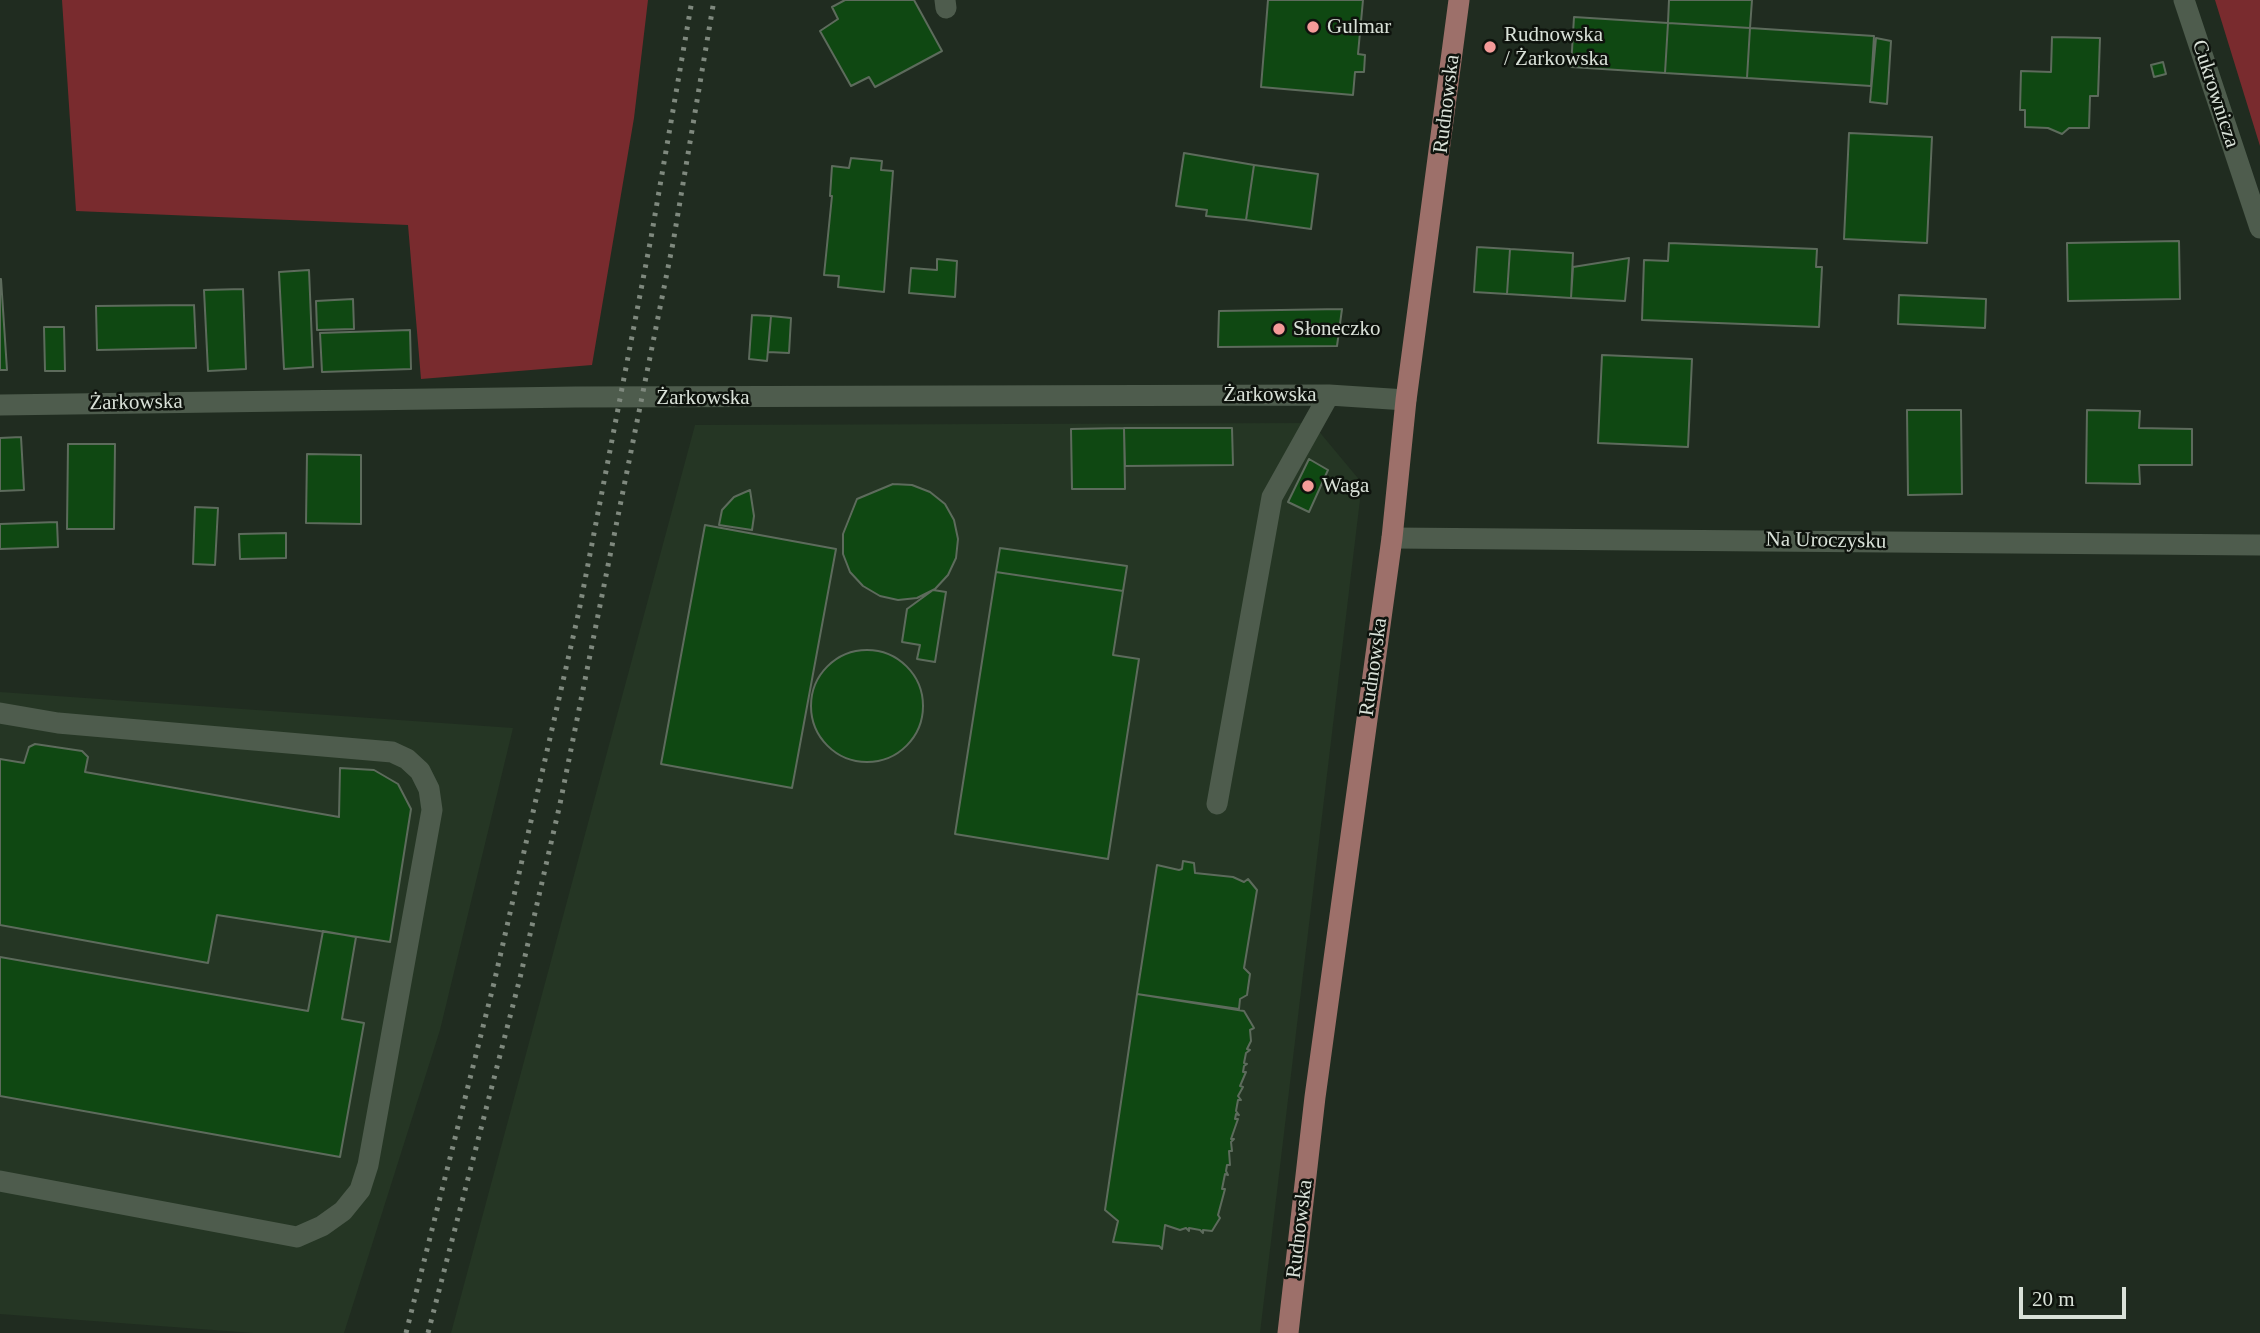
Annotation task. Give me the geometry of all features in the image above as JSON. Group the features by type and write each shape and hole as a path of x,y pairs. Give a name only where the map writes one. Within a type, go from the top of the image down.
{"main road":[{"name":"Rudnowska","path":"1288,1333 1315,1097 1392,538 1406,400 1459,0"}],"street":[{"name":"Cukrownicza","path":"2184,0 2260,228"},
{"name":"Żarkowska","path":"0,405 576,397 1329,395 1406,400"},
{"path":"1217,804 1272,497 1329,395"},
{"name":"Na Uroczysku","path":"1392,538 2260,545"},
{"path":"0,713 58,723 393,752 407,759 420,771 429,789 432,810 368,1165 360,1189 343,1211 322,1226 297,1237 0,1181"}],"shaded area":[{"path":"62,0 648,0 634,118 592,365 421,379 408,225 76,211"},
{"path":"2215,0 2260,0 2260,146"},
{"path":"1312,423 1362,483 1260,1333 451,1333 695,425"},
{"path":"0,692 513,728 440,1030 344,1333 253,1333 0,1314"}],"building":[{"path":"845,0 914,0 942,51 875,87 869,77 851,86 820,31 838,19 832,7"},
{"name":"Gulmar","path":"1268,0 1363,0 1358,54 1365,55 1364,72 1355,72 1353,95 1261,87"},
{"path":"1669,0 1752,0 1750,28 1668,23"},
{"path":"1574,17 1668,23 1665,73 1571,67"},
{"path":"1668,23 1750,28 1747,78 1665,73"},
{"path":"1750,28 1874,36 1871,86 1747,78"},
{"path":"2052,37 2100,38 2098,96 2090,96 2089,128 2069,128 2062,134 2048,128 2025,127 2025,110 2020,110 2021,71 2051,72"},
{"path":"1876,38 1891,41 1887,104 1870,102"},
{"path":"2163,62 2166,74 2154,77 2151,65"},
{"path":"1849,133 1932,137 1927,243 1844,239"},
{"path":"1184,153 1254,165 1246,220 1206,216 1207,210 1176,206"},
{"path":"851,158 882,161 881,170 893,171 884,292 838,287 839,276 824,275 832,196 832,166 849,168"},
{"path":"1254,165 1318,174 1311,229 1246,220"},
{"path":"2179,241 2180,299 2068,301 2067,243"},
{"path":"1669,243 1817,249 1816,267 1822,267 1819,327 1642,320 1644,260 1668,261"},
{"path":"1477,247 1510,249 1507,294 1474,292"},
{"path":"1510,249 1573,253 1571,298 1507,294"},
{"path":"1629,258 1625,301 1571,298 1573,267"},
{"path":"937,259 957,261 955,297 909,293 911,268 937,270"},
{"path":"309,270 313,367 284,369 279,272"},
{"path":"1,279 7,370 0,370"},
{"path":"243,289 246,369 208,371 204,290"},
{"path":"1899,295 1986,299 1985,328 1898,324"},
{"path":"353,299 354,329 317,330 316,301"},
{"path":"194,305 196,348 97,350 96,306"},
{"name":"Słoneczko","path":"1342,309 1337,346 1218,347 1219,311"},
{"path":"752,315 771,316 767,361 749,359"},
{"path":"771,316 791,318 789,353 768,352"},
{"path":"44,327 64,327 65,371 45,371"},
{"path":"410,330 411,369 322,372 320,333"},
{"path":"1602,355 1692,359 1688,447 1598,443"},
{"path":"1907,410 1961,410 1962,494 1908,495"},
{"path":"2087,410 2140,411 2139,428 2192,429 2192,465 2139,465 2140,484 2086,483"},
{"path":"1124,428 1232,428 1233,465 1125,466"},
{"path":"1124,428 1125,489 1072,489 1071,429"},
{"path":"21,437 24,490 0,491 0,438"},
{"path":"68,444 115,444 114,529 67,529"},
{"path":"307,454 361,455 361,524 306,523"},
{"name":"Waga","path":"1309,459 1328,470 1309,512 1288,502"},
{"path":"893,484 912,485 930,492 945,504 954,520 958,539 956,558 948,575 935,589 917,598 898,600 880,596 863,586 850,572 843,554 843,534 857,499"},
{"path":"750,490 754,516 752,530 719,525 722,510 734,497"},
{"path":"195,507 218,508 215,565 193,564"},
{"path":"57,522 58,547 0,549 0,524"},
{"path":"705,525 836,549 792,788 661,764"},
{"path":"286,533 286,558 240,559 239,534"},
{"path":"1000,548 1127,566 1123,591 996,572"},
{"path":"996,572 1123,591 1113,655 1139,659 1108,859 955,834"},
{"path":"933,590 946,592 935,662 917,659 920,645 902,642 907,609"},
{"path":"867,650 889,654 907,666 919,684 923,706 919,728 907,746 889,758 867,762 845,758 827,746 815,728 811,706 815,684 827,666 845,654"},
{"path":"35,744 82,751 88,757 85,772 339,817 340,768 374,770 398,784 411,809 390,942 217,915 208,963 0,925 0,759 24,763 29,747"},
{"path":"1183,861 1194,863 1195,873 1233,877 1244,882 1248,879 1257,890 1244,968 1250,974 1247,995 1240,999 1239,1009 1137,994 1157,865 1179,870 1182,869"},
{"path":"323,931 356,937 342,1019 364,1023 340,1157 0,1096 0,957 308,1011"},
{"path":"1137,994 1244,1011 1254,1028 1250,1030 1251,1041 1247,1049 1250,1050 1246,1053 1244,1063 1247,1064 1243,1072 1246,1072 1238,1096 1241,1100 1238,1100 1236,1111 1239,1115 1236,1114 1235,1119 1238,1119 1231,1139 1234,1139 1231,1142 1232,1151 1229,1151 1230,1165 1227,1165 1226,1171 1228,1175 1225,1174 1222,1189 1225,1189 1218,1215 1220,1218 1212,1231 1203,1230 1203,1233 1200,1230 1180,1230 1165,1225 1162,1249 1159,1246 1113,1242 1118,1221 1105,1210"}],"railway":[{"path":"406,1333 494,983 579,611 651,238 692,0"},
{"path":"428,1333 520,978 560,804 673,243 714,0"}],"place":[{"name":"Gulmar","path":"1313,27"},
{"name":"Rudnowska / Żarkowska","path":"1490,47"},
{"name":"Słoneczko","path":"1279,329"},
{"name":"Waga","path":"1308,486"}]}
